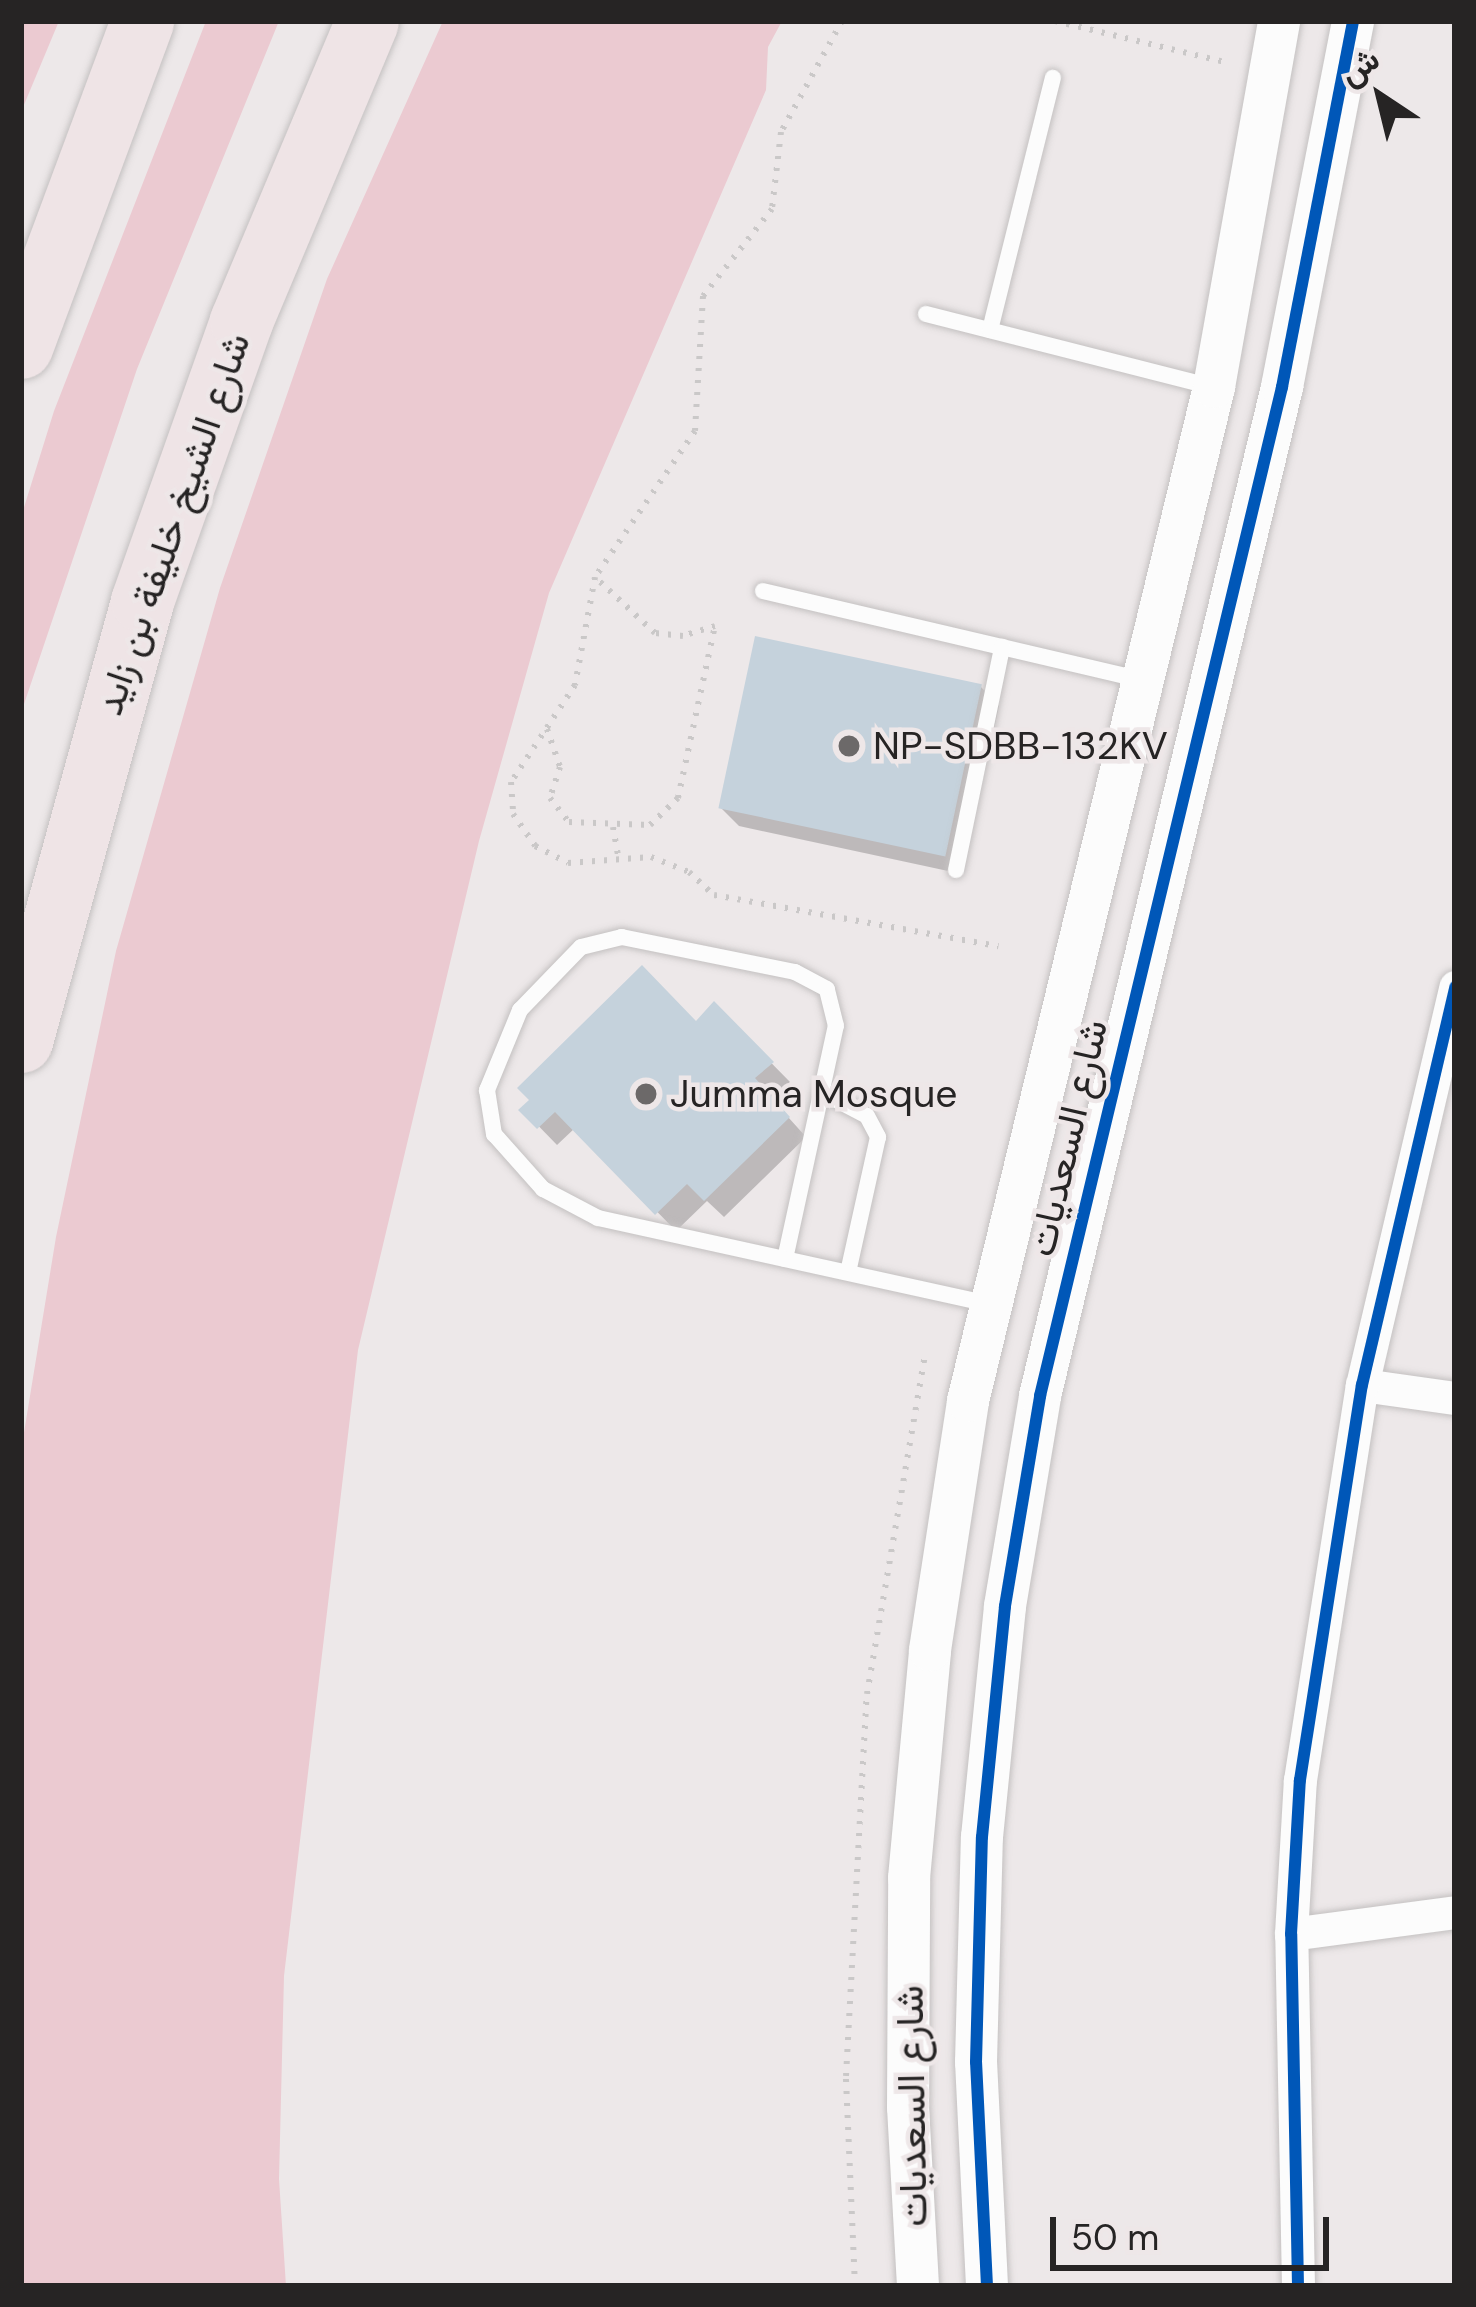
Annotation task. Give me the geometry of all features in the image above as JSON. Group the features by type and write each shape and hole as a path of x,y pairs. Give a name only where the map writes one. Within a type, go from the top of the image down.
{"highway":[{"path":"21,347 142,21"},
{"name":"شارع الشيخ خليفة بن زايد","path":"21,1041 94,758 183,481 367,21"}],"street":[{"name":"شارع السعديات","path":"918,2286 908,2107 909,1878 930,1650 989,1305 1214,387 1279,21"},
{"name":"شارع السعديات","path":"987,2286 976,2062 982,1837 1005,1606 1040,1396 1282,386 1353,21"},
{"path":"1298,2286 1291,1934 1325,1584 1362,1385 1455,987"},
{"path":"1362,1385 1455,1398"},
{"path":"1291,1934 1455,1912"}],"lane":[{"path":"990,331 1053,78"},
{"path":"926,314 1214,387"},
{"path":"763,591 1144,680"},
{"path":"956,870 1002,647"},
{"path":"785,1259 825,1094 834,1005 815,979 622,937 580,947 520,1010 488,1090 494,1134 560,1201 598,1218 989,1305"},
{"path":"825,1094 867,1116 878,1136 848,1272"}],"path":[{"path":"842,21 781,131 772,209 703,296 694,431 595,578 575,685 511,782 513,814 535,846 568,863 618,855 651,856 689,872 714,895 998,946"},
{"path":"1055,21 1224,62"},
{"path":"547,729 560,767 550,798 556,814 613,826 650,825 678,798 715,626 683,636 655,632 595,578"},
{"path":"613,826 618,855"},
{"path":"855,2286 846,2076 867,1694 925,1354"}],"shaded area":[{"path":"21,21 59,21 21,112"},
{"path":"206,21 279,21 137,369 21,713 21,517 54,411"},
{"path":"443,21 782,21 768,47 766,90 549,593 479,841 358,1350 284,1976 279,2179 286,2286 21,2286 21,1451 56,1237 116,951 220,588 327,279"}],"building":[{"name":"NP-SDBB-132KV","path":"755,636 982,684 945,856 718,808"},
{"name":"Jumma Mosque","path":"642,965 696,1021 714,1001 774,1062 755,1078 790,1117 704,1201 687,1184 655,1215 555,1112 537,1129 518,1110 529,1100 517,1088"}],"cycle path":[{"path":"987,2286 976,2062 982,1837 1005,1606 1040,1396 1282,387 1353,21"},
{"path":"1298,2286 1291,1934 1300,1780 1362,1385 1455,987"}],"place":[{"name":"NP-SDBB-132KV","path":"849,746"},
{"name":"Jumma Mosque","path":"646,1094"}]}
